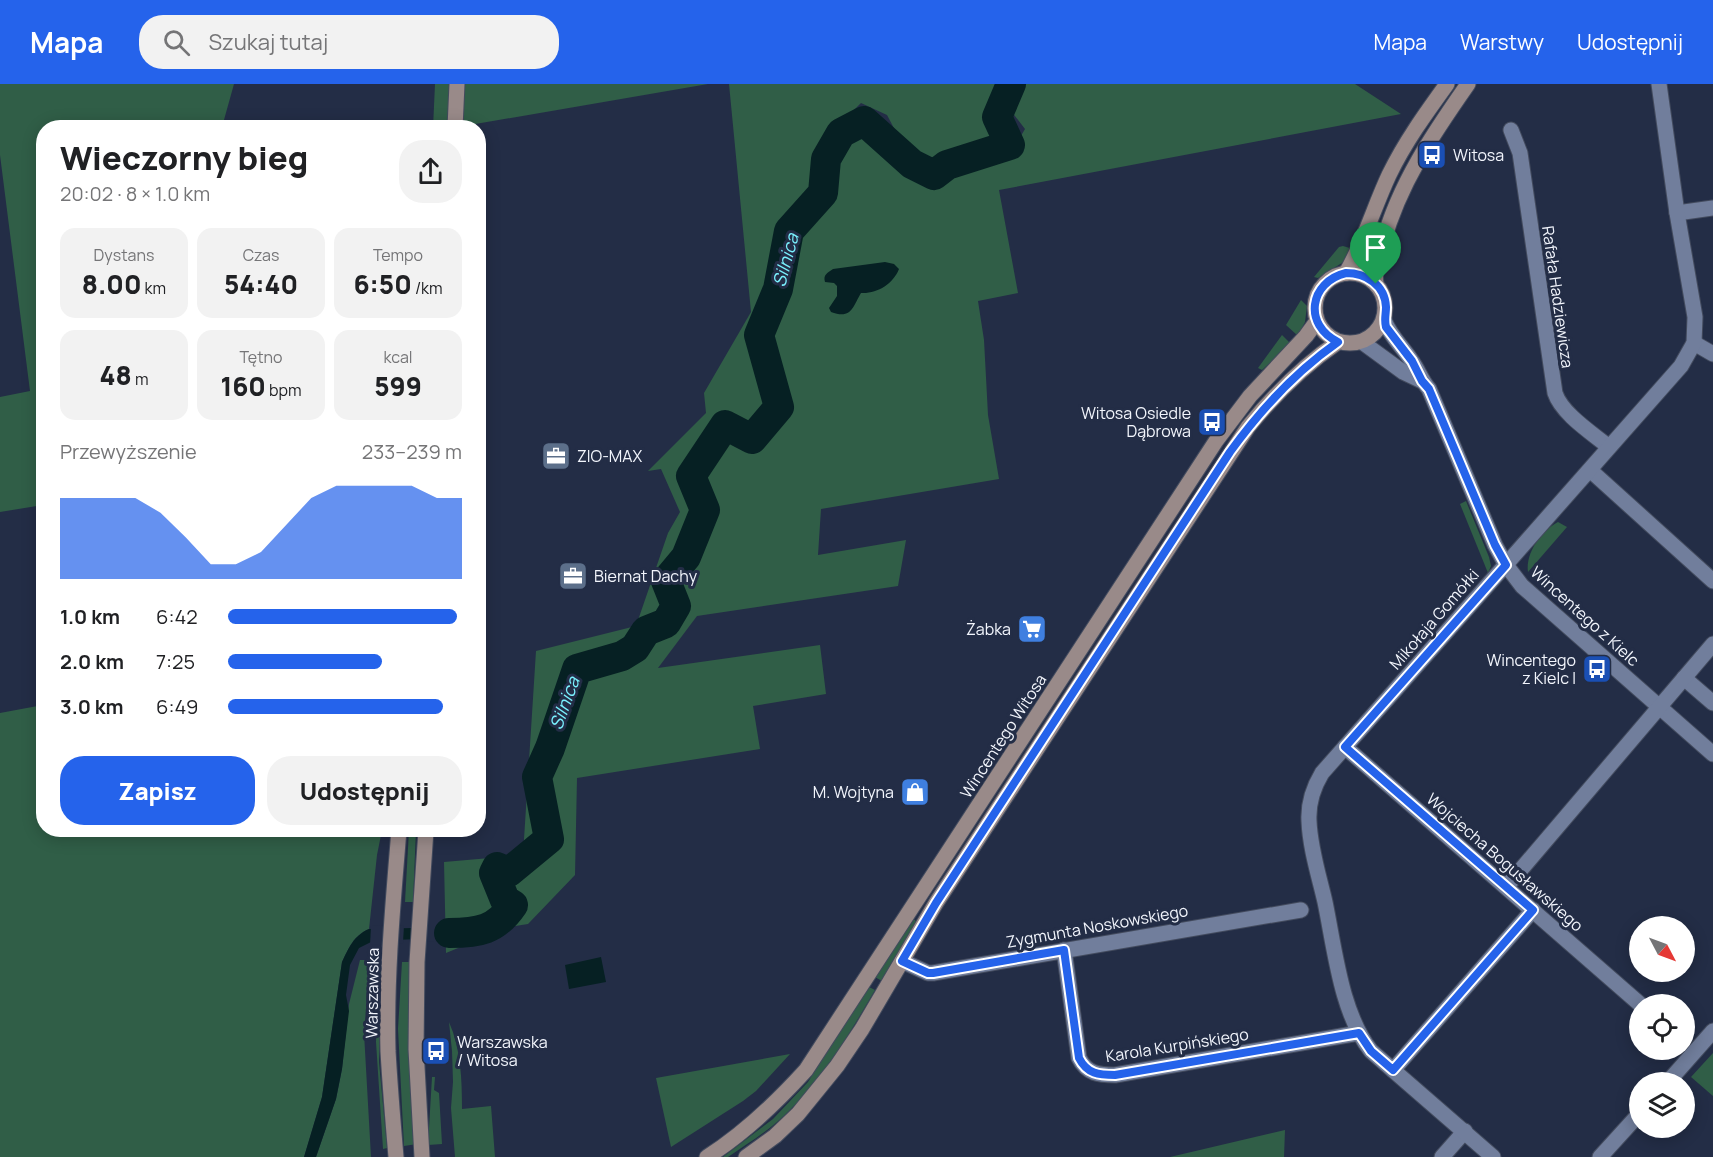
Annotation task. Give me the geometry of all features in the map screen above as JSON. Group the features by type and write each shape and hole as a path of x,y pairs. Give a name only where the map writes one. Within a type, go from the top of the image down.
{"main road":[{"path":"455,120 457,84"},
{"path":"1346,273 1356,255 1390,173 1415,128 1447,84"},
{"path":"1376,284 1374,272 1386,232 1407,180 1468,84"},
{"path":"1346,273 1362,275 1376,284 1383,294 1384,320 1376,333 1362,342 1350,344 1338,342 1325,334 1317,321 1315,312 1318,293 1329,280 1346,273"},
{"name":"Wincentego Witosa","path":"707,1157 752,1125 806,1070 1216,441 1250,396 1317,321"},
{"path":"746,1157 775,1137 798,1114 837,1066 862,1029 936,903 1230,452 1265,406 1313,359 1338,342"},
{"name":"Warszawska","path":"396,1157 388,1050 390,961 398,837"},
{"path":"422,1157 416,1049 417,962 425,837"}],"street":[{"name":"Mikołaja Gomółki","path":"1493,1157 1371,1051 1359,1033 1342,985 1310,836 1311,796 1317,781 1345,747 1688,357 1696,329 1659,84"},
{"name":"Rafała Hadziewicza","path":"1511,130 1520,153 1557,400 1609,447"},
{"path":"1677,213 1713,208"},
{"name":"Wincentego z Kielc","path":"1384,320 1429,389 1495,545 1506,565 1522,586 1713,754"},
{"path":"1362,342 1403,372 1422,381"},
{"path":"1694,342 1713,354"},
{"path":"1590,470 1713,581"},
{"path":"1507,886 1713,644"},
{"path":"1684,678 1713,703"},
{"name":"Wojciecha Bogusławskiego","path":"1345,747 1629,994"},
{"name":"Zygmunta Noskowskiego","path":"902,961 928,973 933,973 1301,910"},
{"path":"1393,1070 1533,910"},
{"name":"Karola Kurpińskiego","path":"1064,950 1079,1058 1082,1065 1095,1074 1115,1075 1359,1033"},
{"path":"1695,1044 1713,1031"},
{"path":"1600,1157 1629,1125"},
{"path":"1442,1157 1465,1131"}],"green space":[{"path":"0,84 234,84 224,120 36,120 36,506 0,512 0,397 30,391 0,155"},
{"path":"435,84 708,84 486,122 486,120 433,120"},
{"path":"729,84 1007,84 992,117 1008,129 1002,145 933,165 904,147 887,115 861,103 828,138 821,157 821,185 785,227 808,218 831,194 836,187 832,160 843,143 865,123 873,126 896,159 932,179 989,161 1015,146 1025,129 1008,107 1019,84 1355,84 1401,114 999,190 1018,293 978,301 984,340 988,415 999,479 821,509 818,555 906,540 898,586 697,616 658,668 820,645 826,694 753,706 760,749 577,778 575,875 528,924 509,927 446,953 444,862 523,855 536,651 636,626 668,533 680,512 661,469 648,471 706,413 704,393 751,312"},
{"path":"1339,247 1353,249 1345,261 1318,278 1314,277"},
{"path":"1301,300 1307,306 1305,322 1298,336 1286,325"},
{"path":"1282,335 1291,344 1262,370 1258,368"},
{"path":"1466,501 1489,557 1491,566 1488,573 1460,504"},
{"path":"1558,522 1567,527 1528,572 1529,557 1536,543"},
{"path":"36,706 36,837 381,837 369,929 355,939 342,962 322,1097 304,1157 0,1157 0,713"},
{"path":"409,837 416,837 413,902 405,902"},
{"path":"911,919 916,922 882,981 873,976"},
{"path":"360,960 370,960 364,1033 371,1157 316,1157 336,1099 342,1069 349,1004"},
{"path":"379,961 381,961 379,1062 387,1148 383,1149 376,1042"},
{"path":"402,962 410,962 408,1037 417,1144 404,1146 398,1029"},
{"path":"867,986 875,990 843,1043 806,1093 777,1122 728,1157 723,1157 773,1119 808,1082"},
{"path":"449,1022 458,1054 462,1109 491,1106 495,1157 455,1157 451,1108 453,1082"},
{"path":"1713,1053 1713,1096 1695,1080 1695,1073"},
{"path":"790,1054 756,1091 671,1147 656,1078"},
{"path":"432,1077 435,1077 434,1090 439,1093 442,1144 428,1145"},
{"path":"1285,1130 1284,1157 1170,1157"}],"shaded area":[{"path":"885,262 894,264 899,269 889,283 873,292 861,293 848,313 831,312 829,308 837,296 837,286 834,283 825,282 827,273 833,269"},
{"path":"488,921 489,932 463,937 373,941 359,948 350,965 346,995 349,1011 336,1099 316,1157 304,1157 322,1097 342,962 355,939 369,929 457,927"},
{"path":"601,957 606,982 569,989 565,965"}],"pier":[{"path":"404,925 403,943 370,945 371,926"},
{"path":"412,925 445,925 444,941 411,942"}],"waterway":[{"name":"Silnica","path":"449,933 478,931 493,925 513,905 505,900 494,873 497,867 509,872 549,839 537,777 550,748 577,669 622,656 635,648 646,631 666,623 676,606 666,581 686,557 705,510 691,476 725,425 752,439 779,407 759,335 778,289 789,231 823,193 826,159 841,133 864,121 912,164 934,175 947,165 1010,145 997,117 1011,84"}],"place":[{"name":"Witosa","path":"1432,155"},
{"name":"Witosa Osiedle Dąbrowa","path":"1212,422"},
{"name":"ZIO-MAX","path":"556,456"},
{"name":"Biernat Dachy","path":"573,576"},
{"name":"Żabka","path":"1032,629"},
{"name":"Wincentego z Kielc I","path":"1597,669"},
{"name":"M. Wojtyna","path":"915,792"},
{"name":"Warszawska / Witosa","path":"436,1051"}],"route":[{"path":"1346,273 1362,275 1376,284 1383,294 1386,307 1384,320 1386,327 1412,361 1422,381 1429,389 1495,545 1506,565 1345,747 1533,910 1393,1070 1371,1051 1359,1033 1115,1075 1095,1074 1082,1065 1079,1058 1064,950 933,973 928,973 902,961 936,903 1230,452 1265,406 1313,359 1338,342 1325,334 1317,321 1315,302 1323,285 1337,275 1346,273"}]}
